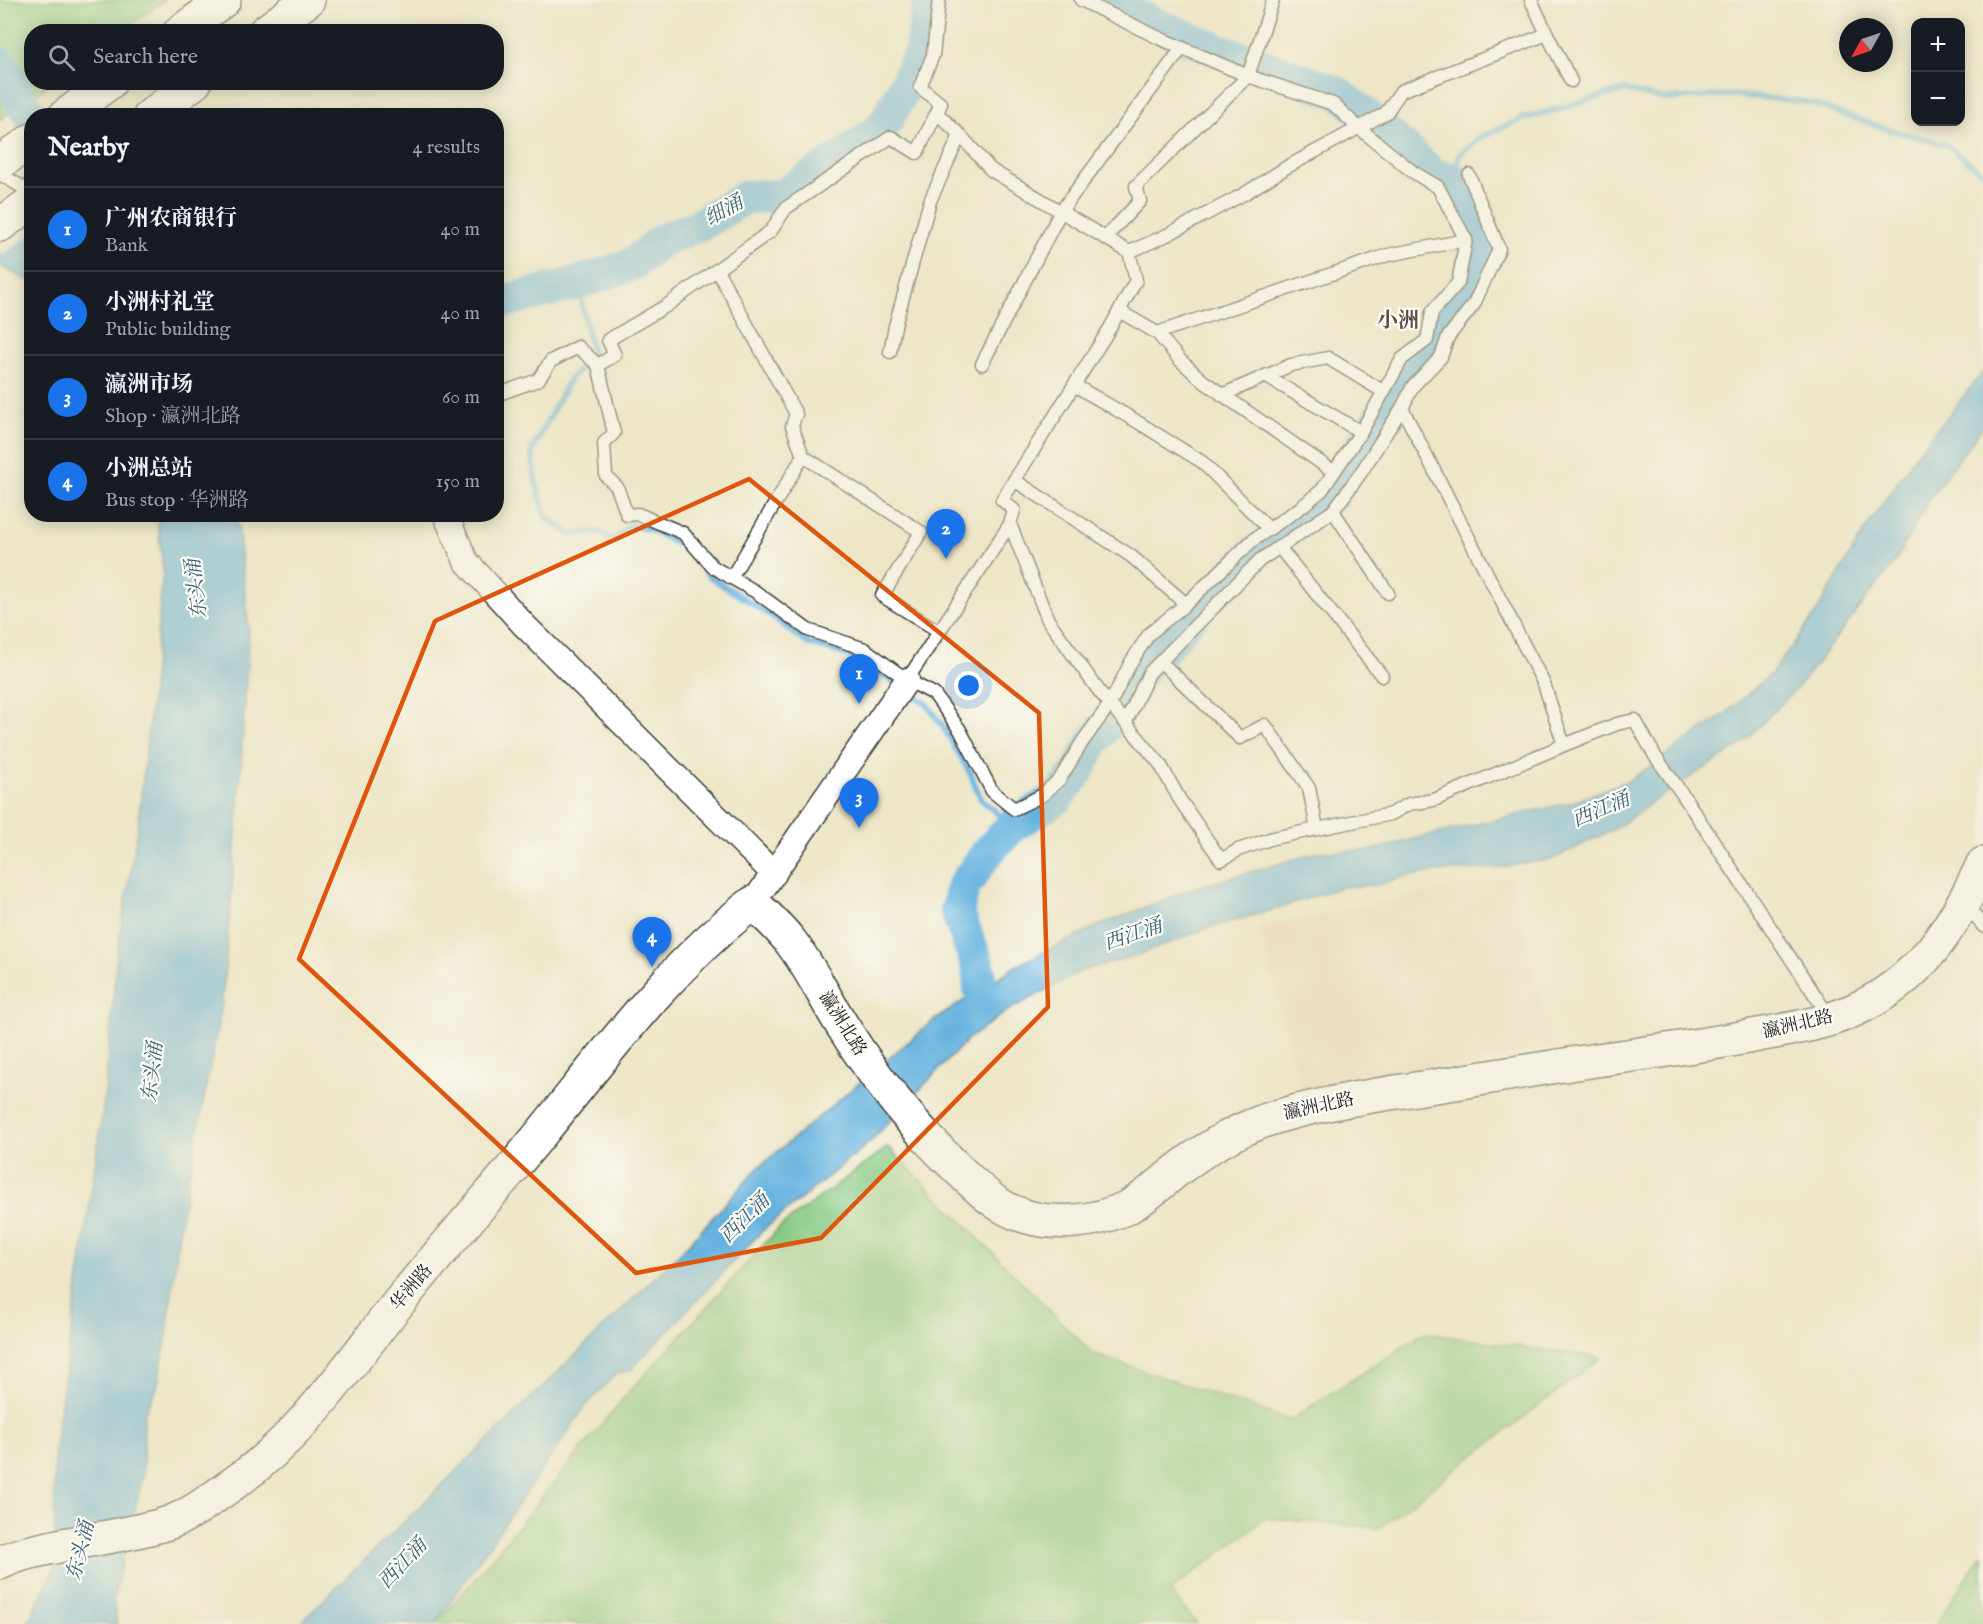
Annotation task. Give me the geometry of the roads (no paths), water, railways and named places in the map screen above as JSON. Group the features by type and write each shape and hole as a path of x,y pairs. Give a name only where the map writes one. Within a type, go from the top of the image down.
{"main road":[{"path":"191,24 224,0"},
{"path":"276,24 308,0"},
{"path":"76,108 99,90"},
{"path":"161,108 184,90"},
{"path":"0,163 24,146"},
{"path":"0,225 24,208"},
{"name":"瀛洲北路","path":"753,903 774,922 792,945 865,1061 935,1148 998,1204 1021,1215 1047,1221 1071,1221 1095,1218 1126,1208 1210,1148 1254,1124 1278,1116 1321,1105 1595,1060 1728,1041 1830,1019 1872,1001 1898,985 1919,966 1940,941 1973,914 1983,864"},
{"name":"华洲路","path":"0,1563 12,1556 172,1521 239,1479 281,1445 308,1417 400,1300 473,1216 658,992 710,939 753,903"}],"street":[{"path":"449,522 466,561 523,624 774,874"},
{"path":"753,903 907,680"}],"lane":[{"path":"598,365 615,355 608,340 666,306 717,270 771,231 786,208 891,137 917,153 941,104 920,87 933,55 939,0"},
{"path":"504,392 538,380 551,361 578,347 598,365 614,433 604,443 606,476 617,487 627,515 638,514 683,533 713,567 756,592 808,630 865,648 907,680 934,694 960,730 992,791 1014,809 1041,796 1060,778 1110,704 1131,662 1149,634 1186,604 1253,540 1323,490 1361,432 1402,359 1427,340 1432,312 1458,283 1466,240 1438,187 1413,172 1333,104 1248,76 1182,48 1081,0"},
{"path":"1106,238 1140,201 1136,186 1248,76 1273,0"},
{"path":"1531,0 1571,81"},
{"path":"1129,252 1167,235 1234,199 1386,113 1401,91 1547,34"},
{"path":"982,364 1061,211 1182,48"},
{"path":"907,680 1010,524 1014,510 1002,500 1136,280 1129,252 991,170 937,113"},
{"path":"890,352 930,201 960,135"},
{"path":"0,174 24,188"},
{"path":"1126,722 1149,673 1260,560 1334,511 1360,474 1413,387 1441,357 1448,337 1474,304 1499,249 1469,175"},
{"path":"1157,333 1388,255 1466,240"},
{"path":"717,270 796,414 792,426 803,456 921,532 882,596 940,632"},
{"path":"1119,311 1157,333 1180,360 1203,381 1334,472"},
{"path":"1222,395 1291,365 1328,358 1384,392"},
{"path":"1265,376 1361,432"},
{"path":"1074,385 1202,462 1269,529"},
{"path":"1402,408 1544,684 1564,745"},
{"path":"731,578 803,456"},
{"path":"1014,480 1131,556 1186,604"},
{"path":"1334,511 1388,593"},
{"path":"1010,524 1048,620 1110,704 1160,764 1180,800 1221,860 1238,850 1273,838 1391,814 1409,804 1434,800 1564,745 1617,724 1635,720 1655,756 1830,1019"},
{"path":"1279,547 1382,676"},
{"path":"1161,662 1240,738 1265,725 1309,788 1317,829"}],"water":[{"path":"0,188 24,203 24,278 0,266"},
{"name":"西江涌","path":"1983,372 1983,426 1930,498 1894,563 1798,687 1740,746 1664,794 1618,827 1553,859 1497,868 1435,872 1403,877 1378,885 1341,887 1276,909 1205,929 1144,953 1081,971 1009,1010 968,1039 870,1142 762,1231 631,1370 616,1374 587,1404 435,1624 299,1624 681,1252 758,1168 933,1021 1016,966 1098,926 1191,889 1319,852 1372,850 1572,802 1630,780 1725,714 1773,672 1815,615 1863,533 1915,456"},
{"name":"东头涌","path":"158,522 237,522 249,631 238,813 222,1005 181,1218 167,1334 157,1388 144,1413 143,1476 113,1600 117,1624 27,1624 55,1567 54,1453 104,1102 117,955 137,832 163,571"}],"waterway":[{"name":"细涌","path":"504,301 578,283 631,265 662,240 698,226 746,197 781,196 843,157 882,128 900,96 921,51 929,0"},
{"path":"980,989 978,966 957,911 964,885 988,852 1012,826 1057,798 1077,772 1094,740 1116,715 1146,663 1165,647 1202,604 1255,553 1304,518 1332,494 1408,370 1431,350 1439,325 1467,294 1482,230 1454,179 1435,176 1380,126 1338,93 1205,45 1123,10 1107,0"},
{"path":"0,63 26,108"},
{"path":"1454,179 1460,154 1481,137 1522,119 1624,90 1663,99 1733,95 1807,102 1887,129 1947,145 1983,173"},
{"path":"578,283 592,355 569,380 532,451 536,483 546,517 570,534 600,532 614,541 631,525 652,530 687,549 710,577 770,615 807,643 857,658 896,684"},
{"path":"905,690 926,703 942,725 970,773 981,799 1012,826"}],"place":[{"name":"小洲村礼堂","path":"946,559"},
{"name":"广州农商银行","path":"859,704"},
{"name":"瀛洲市场","path":"859,828"},
{"name":"小洲总站","path":"652,967"}],"district":[{"name":"小洲","path":"1398,321"}]}
